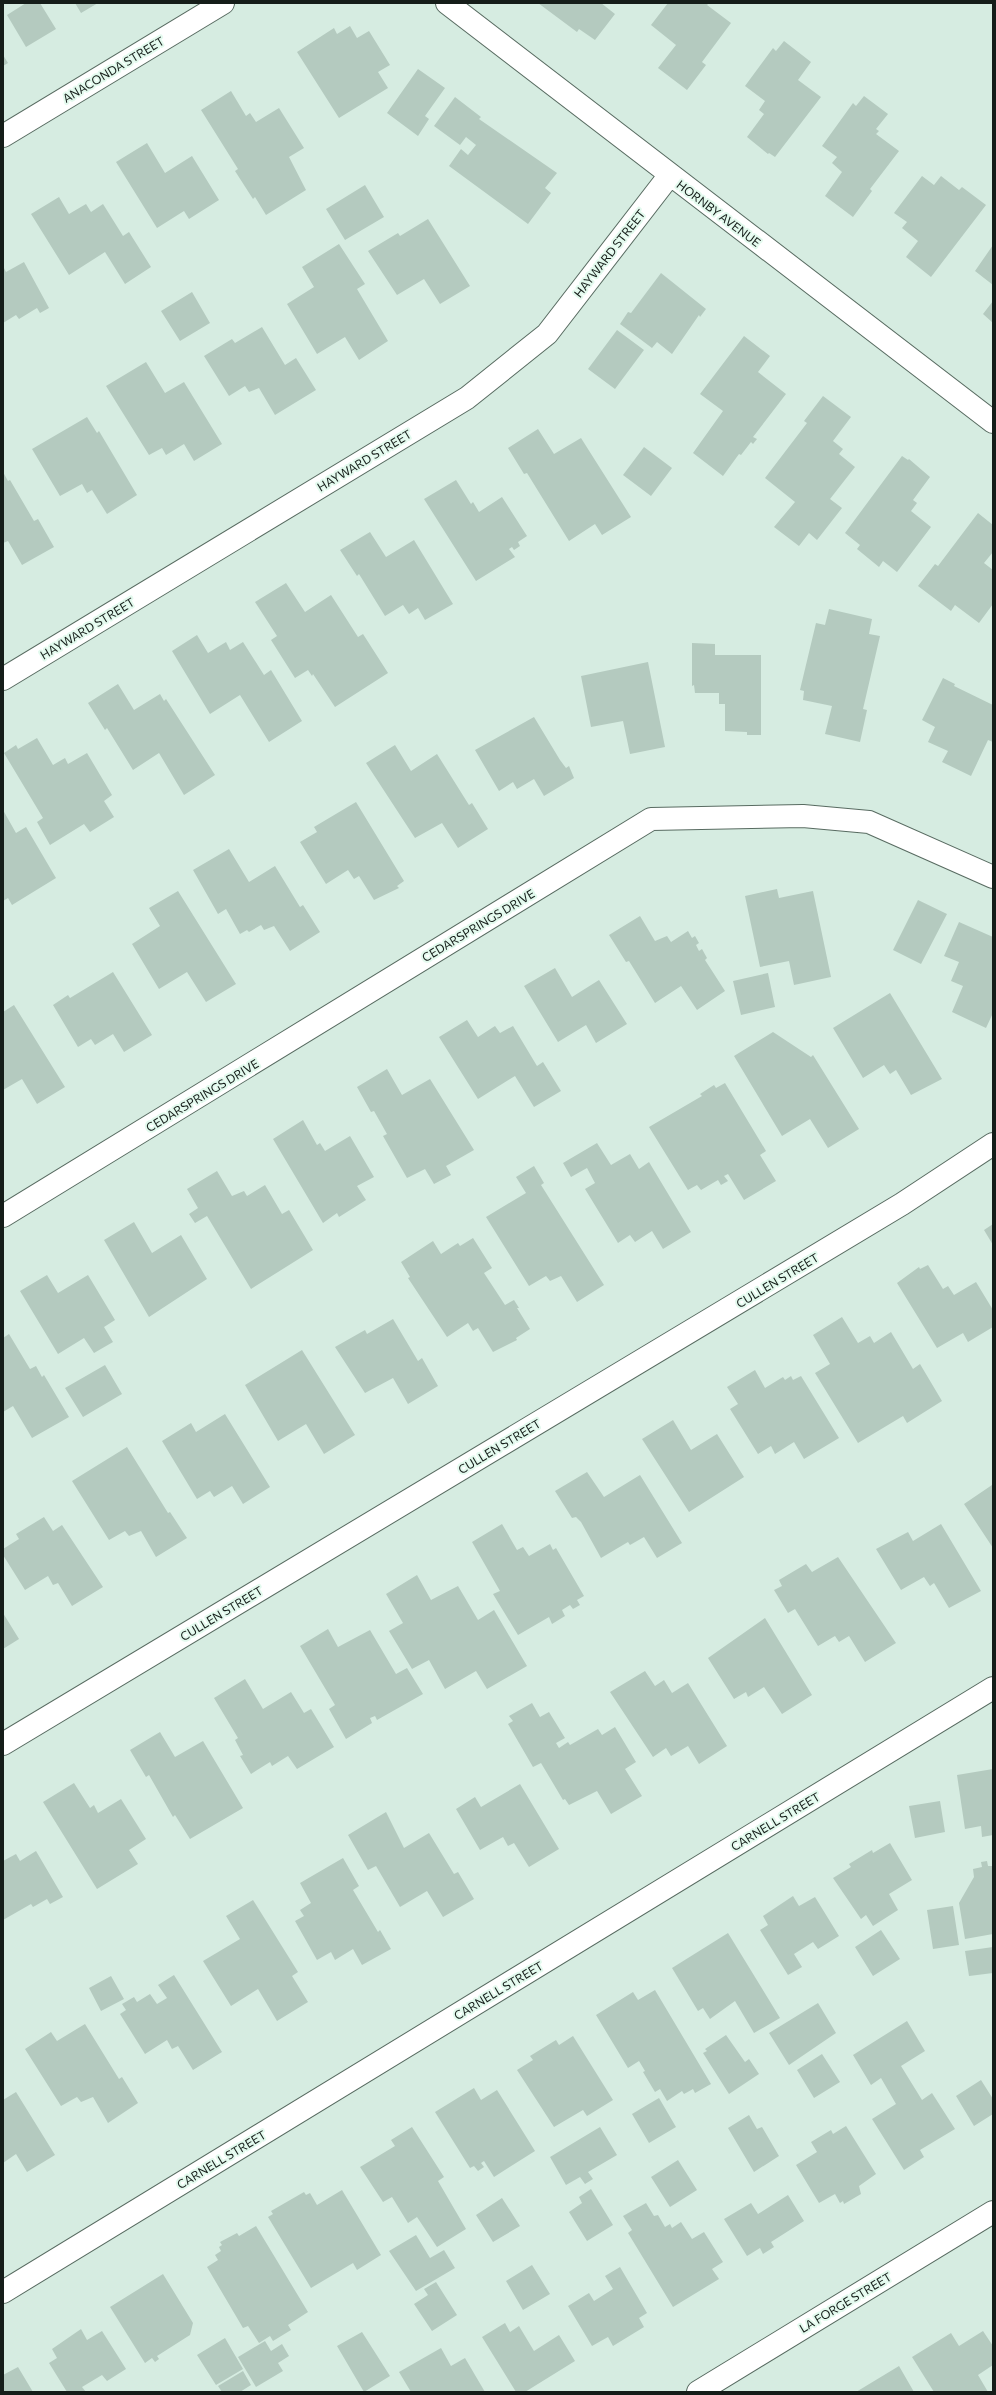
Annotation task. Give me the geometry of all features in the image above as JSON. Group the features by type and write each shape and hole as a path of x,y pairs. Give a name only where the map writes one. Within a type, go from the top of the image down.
{"street":[{"name":"ANACONDA STREET","path":"3,136 222,3"},
{"name":"HORNBY AVENUE","path":"446,3 669,176 993,422"},
{"name":"HAYWARD STREET","path":"3,678 467,398 547,334 669,176"},
{"name":"CEDARSPRINGS DRIVE","path":"3,1216 651,820 803,816 869,822 993,877"},
{"name":"CULLEN STREET","path":"3,1744 902,1204 993,1144"},
{"name":"CARNELL STREET","path":"3,2292 993,1688"},
{"name":"LA FORGE STREET","path":"698,2392 993,2212"}],"building":[{"path":"26,3 40,3 56,29 26,47 7,15"},
{"path":"75,3 98,3 81,13"},
{"path":"538,3 601,3 615,14 595,40 579,29 577,32"},
{"path":"668,3 709,3 707,5 731,23 702,62 706,65 687,90 658,68 676,45 651,25"},
{"path":"350,26 357,38 369,31 390,65 378,72 388,88 339,118 297,52 334,28 337,34"},
{"path":"784,41 811,62 798,80 821,97 775,157 769,153 768,154 747,137 764,114 759,110 765,101 745,86 773,48 776,51"},
{"path":"3,55 8,63 3,66"},
{"path":"418,69 445,88 425,116 429,119 418,136 387,113"},
{"path":"231,91 246,116 250,113 256,122 279,108 304,148 289,157 306,190 266,215 255,197 253,199 235,171 238,169 201,110"},
{"path":"864,96 888,114 876,129 879,131 876,134 899,151 870,189 872,191 853,217 825,196 842,172 832,163 837,157 822,146 853,103 856,106"},
{"path":"455,97 481,117 479,119 557,173 545,188 551,193 528,224 449,166 461,149 468,155 476,145 466,137 460,145 434,126"},
{"path":"147,143 165,173 192,156 219,200 189,219 184,211 157,228 116,162"},
{"path":"922,176 934,185 941,176 959,190 962,187 986,205 931,277 906,257 918,241 902,228 907,222 894,213"},
{"path":"365,185 384,217 345,240 326,209"},
{"path":"59,197 69,214 86,204 91,212 103,204 123,236 129,232 151,267 125,284 105,252 69,275 31,214"},
{"path":"428,219 470,286 440,304 424,279 397,295 368,251 398,233 400,236"},
{"path":"339,244 365,284 357,289 388,341 359,360 345,337 317,354 287,304 314,287 302,267"},
{"path":"993,245 993,285 975,271"},
{"path":"24,262 49,308 40,313 37,308 19,319 16,315 3,323 3,266 6,272"},
{"path":"661,273 706,309 700,317 699,315 672,354 657,342 652,348 620,324 628,312 631,313"},
{"path":"192,292 210,323 180,341 161,311"},
{"path":"993,301 993,323 983,314"},
{"path":"262,327 285,365 296,358 316,390 275,415 259,388 249,392 245,386 229,396 204,356 232,339 235,343"},
{"path":"617,330 644,350 615,389 588,369"},
{"path":"744,336 770,356 758,372 786,394 753,437 757,439 753,444 751,442 741,455 739,454 723,476 693,453 723,411 700,394"},
{"path":"146,362 165,393 184,382 222,444 194,461 184,444 166,455 162,448 149,455 106,386"},
{"path":"823,396 851,417 833,441 843,449 839,454 855,467 830,499 842,508 817,540 809,533 799,546 774,527 795,502 765,478 807,423 804,421"},
{"path":"87,417 97,433 99,431 137,495 107,514 92,490 87,493 82,484 60,496 32,449"},
{"path":"538,429 554,454 581,438 631,517 602,535 595,524 569,541 527,473 524,474 508,448"},
{"path":"644,447 672,468 651,496 623,475"},
{"path":"902,456 908,460 909,459 930,477 913,500 917,503 911,511 931,527 897,572 883,561 879,567 857,549 860,545 845,533"},
{"path":"3,472 8,481 10,480 34,521 38,519 54,547 22,565 8,541 3,543"},
{"path":"456,480 471,504 473,502 479,512 502,497 527,536 518,542 520,546 514,550 512,547 509,549 515,557 476,581 424,499"},
{"path":"978,513 993,525 993,552 984,563 993,570 993,604 979,623 955,605 951,611 918,586 935,564 938,566"},
{"path":"370,532 386,557 414,540 453,604 425,620 418,608 409,614 403,605 385,616 359,574 357,576 340,550"},
{"path":"286,583 305,612 331,595 358,637 363,634 388,673 335,707 313,674 312,676 308,670 295,678 271,640 277,636 255,602"},
{"path":"829,609 872,619 869,634 880,636 863,709 867,710 860,742 825,734 832,706 803,700 804,691 800,690 816,623 825,625"},
{"path":"197,635 208,653 226,642 230,650 243,642 264,675 271,670 302,721 269,742 240,695 210,714 172,651"},
{"path":"692,643 715,644 715,655 761,655 761,735 747,735 747,732 725,731 725,704 719,704 719,693 695,693 694,685 692,686"},
{"path":"648,662 665,747 630,754 623,721 591,727 581,676"},
{"path":"943,678 955,684 954,686 993,705 993,742 988,740 971,776 942,762 948,751 928,742 935,727 922,720"},
{"path":"118,684 134,710 160,694 164,701 166,699 215,775 184,795 159,753 133,770 107,728 105,730 88,703"},
{"path":"534,717 560,760 566,768 569,766 574,778 544,796 534,779 517,789 513,782 499,791 475,750"},
{"path":"37,738 53,765 65,758 68,764 87,753 112,795 104,801 114,817 90,832 84,824 50,845 37,822 43,818 4,753 16,745 18,749"},
{"path":"395,745 411,771 437,754 469,805 472,803 488,829 458,848 442,823 415,838 366,763"},
{"path":"356,802 404,881 397,886 399,888 374,900 359,876 354,879 348,870 326,884 300,842 317,832 314,827"},
{"path":"3,810 16,833 26,827 56,878 12,905 8,898 3,901"},
{"path":"229,849 249,882 275,866 300,907 303,905 320,932 290,951 274,926 264,930 261,925 249,932 247,930 240,934 226,909 218,914 193,870"},
{"path":"777,889 779,898 813,891 831,977 794,985 789,961 760,967 745,896"},
{"path":"178,891 236,984 206,1002 187,972 159,989 132,944 160,926 149,908"},
{"path":"918,900 947,914 921,964 893,950"},
{"path":"640,916 655,941 667,936 671,942 688,931 692,938 695,936 699,943 696,945 699,951 702,949 707,958 705,960 725,991 697,1010 681,986 655,1003 629,961 626,962 609,935"},
{"path":"959,922 993,937 993,1013 986,1028 952,1012 963,986 951,981 959,962 944,956"},
{"path":"555,968 572,997 599,980 627,1024 596,1043 586,1025 558,1042 524,986"},
{"path":"113,972 152,1035 124,1052 113,1034 95,1045 91,1039 78,1047 53,1005 68,995 70,998"},
{"path":"768,973 775,1007 741,1015 733,981"},
{"path":"890,993 942,1079 911,1095 896,1070 890,1074 884,1065 863,1078 833,1028"},
{"path":"14,1005 65,1087 37,1104 22,1079 3,1090 3,1012"},
{"path":"467,1020 478,1037 495,1026 500,1033 513,1026 537,1066 543,1062 561,1091 534,1107 515,1076 478,1099 439,1037"},
{"path":"773,1032 811,1057 813,1055 859,1129 828,1148 810,1119 782,1136 734,1056"},
{"path":"387,1069 402,1095 430,1079 474,1150 446,1166 451,1175 434,1184 425,1169 407,1178 383,1136 387,1134 374,1111 371,1112 357,1087"},
{"path":"725,1083 766,1151 760,1155 776,1181 744,1200 728,1174 724,1176 728,1181 721,1185 718,1180 701,1190 697,1185 688,1190 649,1127 702,1096 700,1094 714,1085 716,1088"},
{"path":"303,1120 317,1145 320,1143 325,1151 350,1136 374,1177 357,1186 366,1200 339,1217 337,1213 323,1223 273,1139"},
{"path":"597,1143 611,1165 630,1154 639,1169 649,1162 691,1232 663,1249 652,1231 635,1242 630,1235 618,1243 585,1189 595,1183 587,1168 571,1177 563,1163"},
{"path":"534,1166 544,1183 541,1185 604,1285 577,1302 561,1276 550,1281 546,1276 529,1286 486,1217 526,1193 516,1177"},
{"path":"217,1171 232,1196 244,1191 247,1196 265,1185 282,1214 289,1210 313,1250 251,1289 207,1216 195,1223 189,1214 198,1208 187,1189"},
{"path":"134,1222 152,1253 181,1235 207,1279 149,1317 104,1240"},
{"path":"993,1224 993,1245 984,1230"},
{"path":"473,1238 492,1268 484,1273 505,1305 514,1300 519,1308 517,1308 530,1329 516,1338 517,1340 493,1352 478,1328 473,1331 468,1323 447,1337 408,1278 410,1277 401,1262 433,1241 441,1254 458,1243 460,1246"},
{"path":"928,1265 943,1289 948,1286 954,1295 976,1282 993,1310 993,1327 968,1342 963,1333 937,1348 897,1283 919,1267 920,1269"},
{"path":"47,1275 58,1293 88,1275 115,1320 104,1327 113,1342 94,1353 84,1338 58,1354 20,1291"},
{"path":"842,1317 858,1343 870,1336 874,1343 891,1332 913,1369 920,1364 942,1401 907,1423 903,1416 858,1443 815,1373 830,1364 813,1335"},
{"path":"393,1319 418,1361 422,1358 438,1386 408,1404 393,1378 365,1393 335,1347 365,1330 367,1334"},
{"path":"9,1334 30,1369 36,1366 42,1377 44,1375 69,1417 32,1438 13,1406 3,1412 3,1338"},
{"path":"302,1350 355,1435 324,1454 306,1424 278,1441 245,1385"},
{"path":"105,1365 122,1394 83,1417 65,1388"},
{"path":"755,1370 765,1388 783,1377 785,1380 791,1376 793,1380 801,1376 839,1438 804,1459 794,1442 775,1454 771,1446 758,1454 730,1409 738,1404 727,1387"},
{"path":"225,1414 270,1487 243,1504 232,1486 214,1497 210,1491 197,1499 162,1441 191,1423 196,1432"},
{"path":"673,1420 691,1450 717,1434 744,1477 689,1512 642,1439"},
{"path":"127,1447 168,1513 170,1512 187,1538 156,1557 141,1531 129,1536 125,1531 109,1540 72,1481"},
{"path":"587,1472 604,1497 640,1475 682,1543 657,1558 644,1537 630,1545 628,1542 601,1558 581,1522 576,1517 572,1518 555,1491"},
{"path":"992,1485 993,1486 993,1548 964,1504"},
{"path":"44,1517 53,1531 62,1525 103,1587 72,1606 58,1583 53,1585 48,1576 25,1590 3,1555 3,1549 19,1539 16,1534"},
{"path":"502,1524 517,1550 523,1547 529,1556 550,1544 553,1550 556,1548 584,1596 577,1600 580,1605 573,1609 570,1605 562,1610 565,1616 552,1624 549,1617 518,1635 493,1594 500,1591 472,1542"},
{"path":"941,1524 981,1591 949,1608 934,1583 930,1586 924,1577 901,1590 876,1549 908,1532 913,1541"},
{"path":"838,1557 896,1643 865,1662 849,1636 839,1642 835,1636 818,1646 795,1609 788,1613 774,1590 782,1586 779,1580 806,1564 812,1572"},
{"path":"417,1575 431,1600 458,1586 478,1620 494,1610 527,1666 487,1689 476,1671 445,1689 429,1660 412,1669 389,1631 403,1623 386,1594"},
{"path":"3,1613 19,1639 3,1649"},
{"path":"765,1618 812,1695 782,1714 764,1687 748,1697 746,1692 734,1699 708,1658"},
{"path":"328,1629 338,1647 370,1630 396,1674 407,1668 423,1694 377,1720 375,1716 370,1718 372,1723 346,1739 329,1709 335,1705 300,1646"},
{"path":"645,1671 655,1686 664,1680 672,1693 688,1683 727,1746 699,1764 688,1746 671,1756 666,1748 653,1757 610,1692"},
{"path":"245,1679 263,1709 291,1692 304,1713 311,1709 334,1747 297,1769 288,1756 272,1766 270,1762 251,1774 240,1756 243,1755 235,1740 238,1738 214,1698"},
{"path":"532,1703 540,1717 549,1712 565,1738 556,1743 559,1748 568,1742 570,1745 598,1729 602,1735 615,1727 636,1762 625,1769 642,1796 611,1814 597,1791 569,1805 565,1799 563,1800 541,1763 533,1767 508,1724 513,1721 509,1716"},
{"path":"160,1732 175,1757 203,1741 243,1808 190,1839 175,1815 173,1817 149,1775 146,1777 130,1750"},
{"path":"993,1769 993,1835 982,1837 981,1826 965,1829 957,1775"},
{"path":"74,1783 90,1808 94,1805 98,1813 121,1799 146,1839 129,1850 138,1864 97,1889 43,1802"},
{"path":"520,1784 559,1849 529,1867 514,1843 508,1846 503,1837 480,1850 456,1809 475,1797 481,1807"},
{"path":"940,1801 945,1832 915,1838 909,1806"},
{"path":"386,1812 404,1848 429,1833 454,1874 458,1872 474,1899 443,1917 427,1891 400,1907 376,1866 368,1870 348,1835"},
{"path":"890,1843 912,1880 889,1894 898,1910 873,1926 866,1915 861,1919 833,1878 851,1867 849,1864 872,1850 873,1853"},
{"path":"36,1851 63,1897 50,1904 47,1899 33,1907 31,1904 3,1920 3,1861 16,1854 20,1861"},
{"path":"343,1858 359,1886 353,1890 378,1932 380,1930 391,1949 362,1965 353,1949 335,1960 331,1952 317,1960 295,1921 304,1916 300,1910 311,1903 300,1883"},
{"path":"987,1861 988,1866 993,1866 993,1934 965,1939 959,1903 974,1877 973,1869 982,1867 981,1862"},
{"path":"793,1896 799,1906 815,1897 839,1936 818,1949 813,1942 794,1954 802,1967 788,1975 760,1930 768,1925 763,1916"},
{"path":"253,1900 298,1972 292,1976 308,2002 277,2021 258,1989 231,2006 203,1961 240,1939 226,1916"},
{"path":"953,1906 959,1945 933,1949 927,1910"},
{"path":"881,1930 900,1959 873,1976 855,1947"},
{"path":"728,1933 780,2018 754,2033 735,2001 710,2019 703,2008 698,2011 672,1968"},
{"path":"993,1947 993,1973 969,1976 965,1951"},
{"path":"174,1975 222,2052 193,2070 178,2046 172,2049 167,2040 145,2054 120,2014 126,2010 122,2004 134,1997 137,2002 150,1994 157,2004 167,1998 158,1985"},
{"path":"111,1976 124,1999 101,2011 89,1988"},
{"path":"655,1990 711,2084 695,2093 693,2089 684,2094 682,2091 667,2101 660,2089 655,2092 643,2072 645,2071 639,2061 628,2068 596,2015 633,1992 638,2000"},
{"path":"818,2003 836,2033 789,2065 769,2033"},
{"path":"907,2021 925,2051 901,2066 922,2100 932,2093 955,2129 920,2150 924,2157 904,2170 872,2119 896,2104 881,2078 871,2085 853,2055"},
{"path":"85,2024 119,2079 122,2077 138,2103 108,2123 93,2097 81,2102 77,2097 61,2106 25,2049 51,2032 57,2041"},
{"path":"726,2035 745,2062 749,2059 759,2074 729,2094 703,2053 707,2051 705,2049"},
{"path":"573,2036 613,2100 587,2116 583,2110 554,2127 517,2070 533,2060 530,2056 556,2040 559,2045"},
{"path":"822,2054 840,2082 814,2098 797,2070"},
{"path":"981,2080 993,2099 993,2114 974,2126 956,2096"},
{"path":"474,2088 481,2100 497,2090 535,2151 494,2177 484,2161 481,2163 484,2167 478,2171 474,2166 470,2168 435,2112"},
{"path":"16,2092 55,2155 27,2172 16,2154 3,2163 3,2100"},
{"path":"659,2098 676,2127 649,2143 632,2114"},
{"path":"749,2115 757,2129 762,2127 779,2156 754,2172 728,2128"},
{"path":"846,2126 876,2174 859,2186 861,2194 844,2204 843,2201 840,2203 835,2194 819,2203 796,2165 817,2152 811,2142 831,2130 833,2134"},
{"path":"412,2127 444,2177 438,2181 466,2229 437,2247 417,2217 408,2223 392,2197 383,2202 360,2167 395,2146 391,2140"},
{"path":"600,2127 617,2155 588,2172 593,2179 585,2184 580,2177 566,2185 550,2157"},
{"path":"678,2160 697,2190 670,2207 651,2177"},
{"path":"591,2189 613,2225 587,2241 569,2212 582,2203 579,2197"},
{"path":"342,2190 381,2255 357,2270 353,2263 311,2288 268,2217 273,2214 271,2211 304,2192 306,2195 310,2193 317,2205"},
{"path":"788,2195 804,2221 771,2242 774,2247 763,2254 760,2248 747,2256 724,2219 751,2203 758,2214"},
{"path":"502,2198 520,2226 493,2242 476,2215"},
{"path":"646,2203 654,2216 658,2215 665,2227 670,2224 672,2228 681,2222 692,2239 704,2232 723,2262 712,2269 719,2279 673,2307 628,2233 632,2230 623,2216"},
{"path":"256,2226 308,2312 288,2325 291,2330 273,2341 270,2336 259,2343 248,2326 243,2328 207,2267 218,2260 215,2255 221,2251 219,2247 222,2245 220,2242 237,2233 239,2236"},
{"path":"416,2235 430,2258 444,2250 455,2268 416,2291 389,2251"},
{"path":"532,2265 550,2294 523,2310 506,2281"},
{"path":"620,2267 647,2313 639,2318 644,2327 613,2346 608,2337 592,2346 568,2306 589,2293 594,2301 613,2289 605,2276"},
{"path":"163,2274 193,2323 190,2335 157,2356 159,2359 155,2362 152,2358 145,2363 110,2307"},
{"path":"436,2282 457,2315 432,2331 414,2304 428,2295 424,2289"},
{"path":"505,2323 510,2332 519,2326 534,2351 559,2335 575,2361 525,2392 516,2392 482,2337"},
{"path":"81,2329 87,2340 102,2331 126,2369 107,2381 102,2375 82,2387 86,2392 67,2392 49,2363 57,2358 52,2349"},
{"path":"983,2331 993,2346 993,2365 978,2375 988,2392 934,2392 912,2357 951,2333 959,2346"},
{"path":"362,2332 390,2376 364,2392 337,2346"},
{"path":"225,2338 243,2369 216,2385 197,2355"},
{"path":"265,2341 271,2351 282,2344 289,2356 278,2363 283,2371 256,2387 238,2357"},
{"path":"441,2348 451,2366 465,2358 485,2392 411,2392 399,2372"},
{"path":"899,2366 914,2392 856,2392"},
{"path":"18,2367 33,2392 3,2392 3,2375"},
{"path":"243,2371 251,2385 240,2392 222,2392 218,2386"}]}
